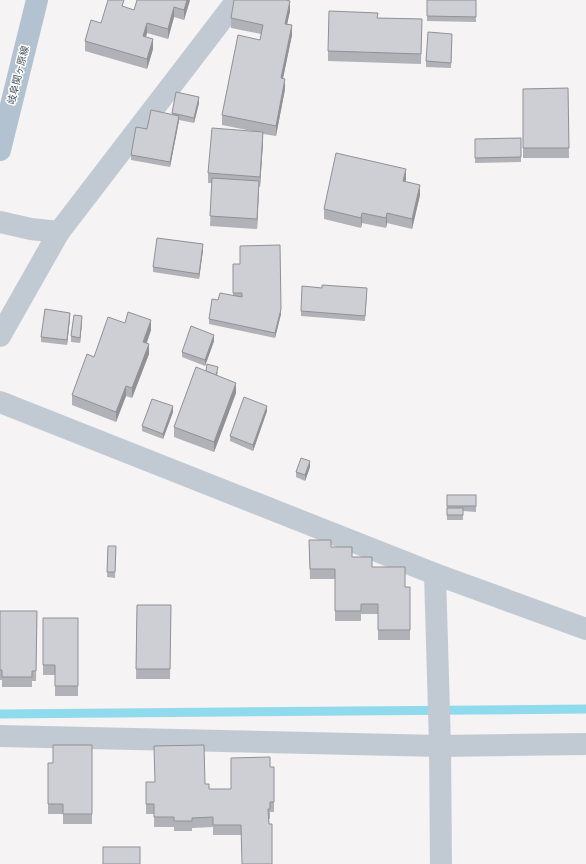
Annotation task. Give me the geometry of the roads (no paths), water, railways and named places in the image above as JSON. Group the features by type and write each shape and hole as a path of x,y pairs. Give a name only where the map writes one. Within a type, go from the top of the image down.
{"main road":[{"name":"岐阜関ヶ原線","path":"0,150 37,0"}],"street":[{"path":"0,336 59,232 237,0"},
{"path":"0,222 59,232"},
{"path":"0,402 435,574 586,629"},
{"path":"435,574 440,746 441,864"},
{"path":"0,736 440,746 586,744"}],"waterway":[{"path":"0,714 586,709"}]}
